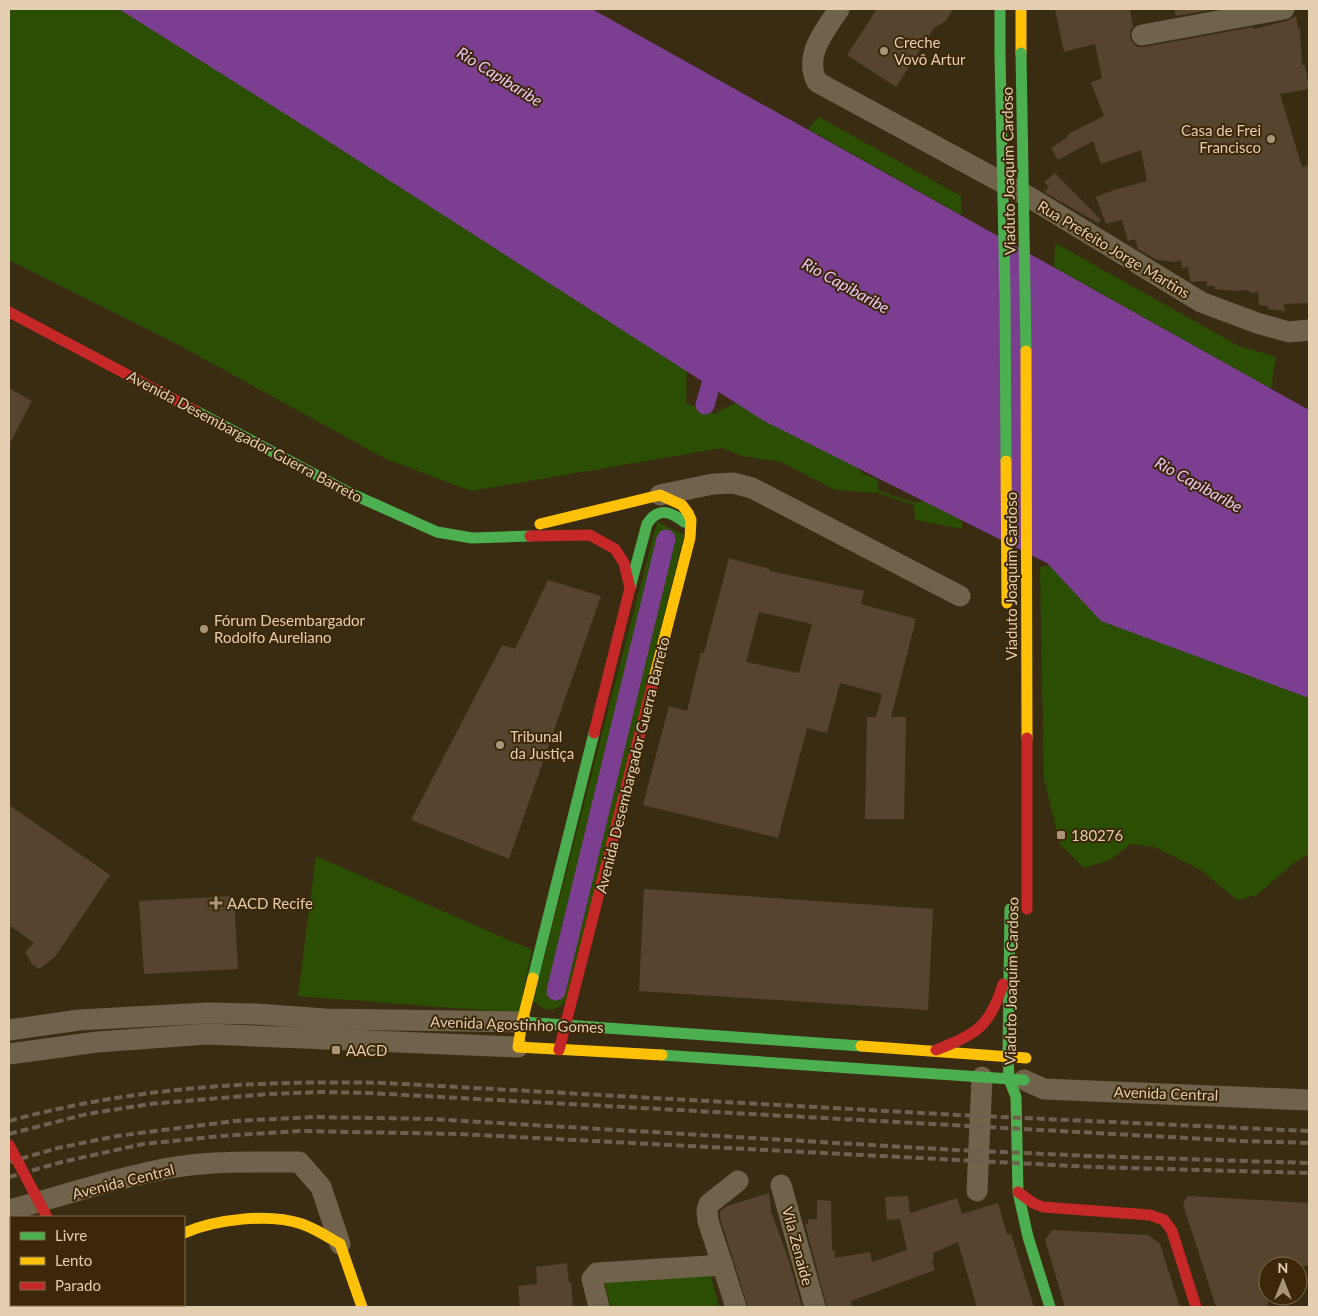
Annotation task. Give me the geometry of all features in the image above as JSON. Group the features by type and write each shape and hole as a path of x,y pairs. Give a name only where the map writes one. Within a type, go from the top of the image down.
{"main road":[{"name":"Viaduto Joaquim Cardoso","path":"1000,9 1008,611"},
{"name":"Viaduto Joaquim Cardoso","path":"1021,9 1026,340 1027,914"},
{"name":"Avenida Desembargador Guerra Barreto","path":"9,312 350,493 437,532 472,538 590,535 615,549 624,563 630,588 522,1022 518,1048"},
{"name":"Avenida Desembargador Guerra Barreto","path":"488,537 660,495 682,505 691,520 691,534 559,1050"},
{"path":"630,588 647,524 651,516 657,513 668,512 673,514 685,522 691,534"},
{"name":"Viaduto Joaquim Cardoso","path":"1010,904 1008,1057 1016,1085 1018,1192 1028,1237 1050,1307"},
{"path":"935,1051 977,1032 986,1023 999,1000 1004,981 1008,946"},
{"name":"Avenida Agostinho Gomes","path":"522,1022 1008,1057 1026,1053"},
{"name":"Avenida Agostinho Gomes","path":"518,1048 760,1061 982,1077 1016,1085"},
{"name":"Viaduto Joaquim Cardoso","path":"1016,1085 1026,1053"},
{"path":"9,1145 47,1216"},
{"path":"1018,1192 1033,1203 1043,1207 1150,1215 1164,1220 1172,1231 1196,1307"},
{"path":"185,1233 210,1224 238,1221 281,1220 312,1228 340,1244 362,1307"}],"street":[{"name":"Rua Prefeito Jorge Martins","path":"839,9 815,47 811,60 816,82 1029,197 1201,302 1257,323 1289,332 1309,330"},
{"path":"1142,35 1284,9"},
{"name":"Avenida Desembargador Guerra Barreto","path":"660,495 713,484 733,483 752,488 960,596"},
{"name":"Avenida Agostinho Gomes","path":"9,1030 78,1020 207,1013 325,1019 522,1022"},
{"name":"Avenida Agostinho Gomes","path":"9,1054 97,1042 207,1034 518,1048"},
{"path":"977,1191 982,1077"},
{"name":"Avenida Central","path":"1016,1085 1044,1089 1309,1100"},
{"name":"Avenida Central","path":"9,1210 158,1170 237,1161 299,1162 321,1187 340,1244"},
{"path":"736,1307 708,1221 707,1210 709,1204 738,1181"},
{"name":"Vila Zenaide","path":"781,1185 815,1307"},
{"path":"599,1307 592,1279 597,1273 722,1264"}],"green space":[{"path":"9,9 160,9 687,362 686,403 715,414 739,400 851,459 863,474 877,479 879,491 915,503 930,499 960,514 963,529 915,520 914,505 878,493 835,490 781,462 742,456 722,448 471,491 384,458 175,343 9,260"},
{"path":"819,117 961,196 961,215 808,129"},
{"path":"1055,243 1239,346 1276,357 1271,389 1054,267"},
{"path":"657,522 684,535 567,1001 557,1008 550,1010 543,1008 533,1001"},
{"path":"1055,565 1309,681 1309,854 1295,862 1257,895 1237,900 1201,870 1155,847 1131,844 1110,860 1084,868 1060,844 1044,779 1040,567"},
{"path":"316,856 532,950 519,1013 298,996"},
{"path":"711,1276 719,1307 611,1307 604,1281"}],"water":[{"name":"Rio Capibaribe","path":"119,9 592,9 1309,410 1309,698 1101,621 1047,563 764,421"}],"building":[{"name":"Creche Vovô Artur","path":"877,9 953,9 946,21 934,28 896,87 847,55"},
{"path":"1055,9 1130,9 1133,27 1130,31 1130,38 1137,47 1253,27 1254,29 1286,21 1296,16 1298,29 1300,29 1302,65 1305,65 1309,89 1280,94 1302,167 1309,165 1309,303 1284,304 1285,311 1268,309 1268,306 1259,305 1258,292 1250,293 1249,290 1215,289 1215,286 1207,286 1207,281 1192,282 1190,281 1188,267 1182,268 1181,260 1175,262 1157,260 1138,249 1135,239 1128,241 1122,220 1106,224 1096,197 1147,181 1141,150 1101,164 1093,141 1058,160 1051,148 1069,136 1068,134 1104,116 1091,83 1102,78 1095,44 1064,52"},
{"path":"1174,9 1216,9 1176,16"},
{"path":"1055,173 1101,220 1098,223 1044,192 1049,187 1044,182"},
{"path":"9,388 32,401 9,445"},
{"path":"729,558 770,569 770,571 864,591 861,604 916,619 891,717 906,717 904,819 865,819 867,717 876,717 882,694 840,683 827,733 807,728 778,838 643,805 669,706 687,711 701,652 704,653","holes":["759,612 812,624 799,673 746,662"]},
{"name":"Tribunal da Justiça","path":"548,580 601,596 509,859 411,820 502,645 515,649"},
{"path":"9,805 110,875 55,957 39,969 32,964 25,952 34,943 9,925"},
{"path":"644,889 933,909 928,1010 639,991"},
{"path":"234,896 238,969 144,974 139,901"},
{"path":"769,1193 771,1211 789,1261 802,1307 748,1307 720,1218 720,1211 727,1206"},
{"path":"908,1196 910,1213 957,1198 962,1214 998,1203 1007,1234 1011,1234 1034,1307 977,1307 958,1242 933,1253 934,1259 932,1260 935,1270 851,1301 852,1307 827,1307 805,1224 808,1224 808,1219 817,1219 817,1200 831,1201 832,1250 835,1250 835,1258 870,1252 872,1262 907,1250 900,1219 887,1220 885,1197"},
{"path":"1188,1196 1309,1203 1309,1266 1308,1256 1258,1256 1258,1306 1268,1307 1216,1307 1183,1204"},
{"path":"1052,1230 1148,1235 1160,1244 1180,1307 1065,1307 1045,1240"},
{"path":"567,1263 573,1307 520,1307 518,1286 537,1284 536,1267"}],"waterway":[{"path":"705,405 717,363"},
{"path":"556,991 666,539"}],"railway":[{"path":"9,1121 55,1109 149,1093 243,1085 338,1082 386,1083 958,1115 1309,1131"},
{"path":"9,1134 87,1114 150,1104 269,1094 322,1092 1309,1143"},
{"path":"9,1162 58,1148 117,1136 234,1121 315,1117 431,1119 956,1150 1309,1163"},
{"path":"9,1177 62,1162 143,1144 299,1131 460,1134 1092,1167 1309,1173"}],"traffic: fast":[{"path":"1000,9 1000,55"},
{"path":"1021,53 1026,351"},
{"path":"1000,55 1006,461"},
{"path":"196,411 350,493 437,532 472,538 530,536"},
{"path":"630,588 647,524 651,519 660,513 669,513 684,522"},
{"path":"533,978 594,733"},
{"path":"1010,909 1008,1057 1009,1079 1016,1097 1018,1192 1028,1237 1050,1307"},
{"path":"522,1022 861,1046"},
{"path":"662,1055 1024,1080"}],"traffic: slow":[{"path":"1021,9 1021,53"},
{"path":"1026,351 1027,738"},
{"path":"1006,461 1007,603"},
{"path":"540,524 660,495 682,505 688,513 691,520 690,538 653,682"},
{"path":"533,978 518,1047 662,1055"},
{"path":"861,1046 1026,1058"},
{"path":"185,1233 227,1221 259,1218 274,1219 302,1224 340,1244"},
{"path":"340,1244 362,1307"}],"traffic: jam":[{"path":"9,312 196,411"},
{"path":"530,536 590,535 615,549 624,563 630,588 594,733"},
{"path":"559,1050 653,682"},
{"path":"1027,738 1027,909"},
{"path":"936,1050 962,1039 980,1027 993,1010 1003,984"},
{"path":"9,1145 46,1216"},
{"path":"1018,1192 1033,1203 1043,1207 1150,1215 1164,1220 1172,1231 1196,1307"}],"place":[{"name":"Creche Vovô Artur","path":"884,51"},
{"name":"Casa de Frei Francisco","path":"1271,139"},
{"name":"Fórum Desembargador Rodolfo Aureliano","path":"204,629"},
{"name":"Tribunal da Justiça","path":"500,745"},
{"name":"180276","path":"1061,835"},
{"name":"AACD Recife","path":"216,903"},
{"name":"AACD","path":"336,1050"}]}
